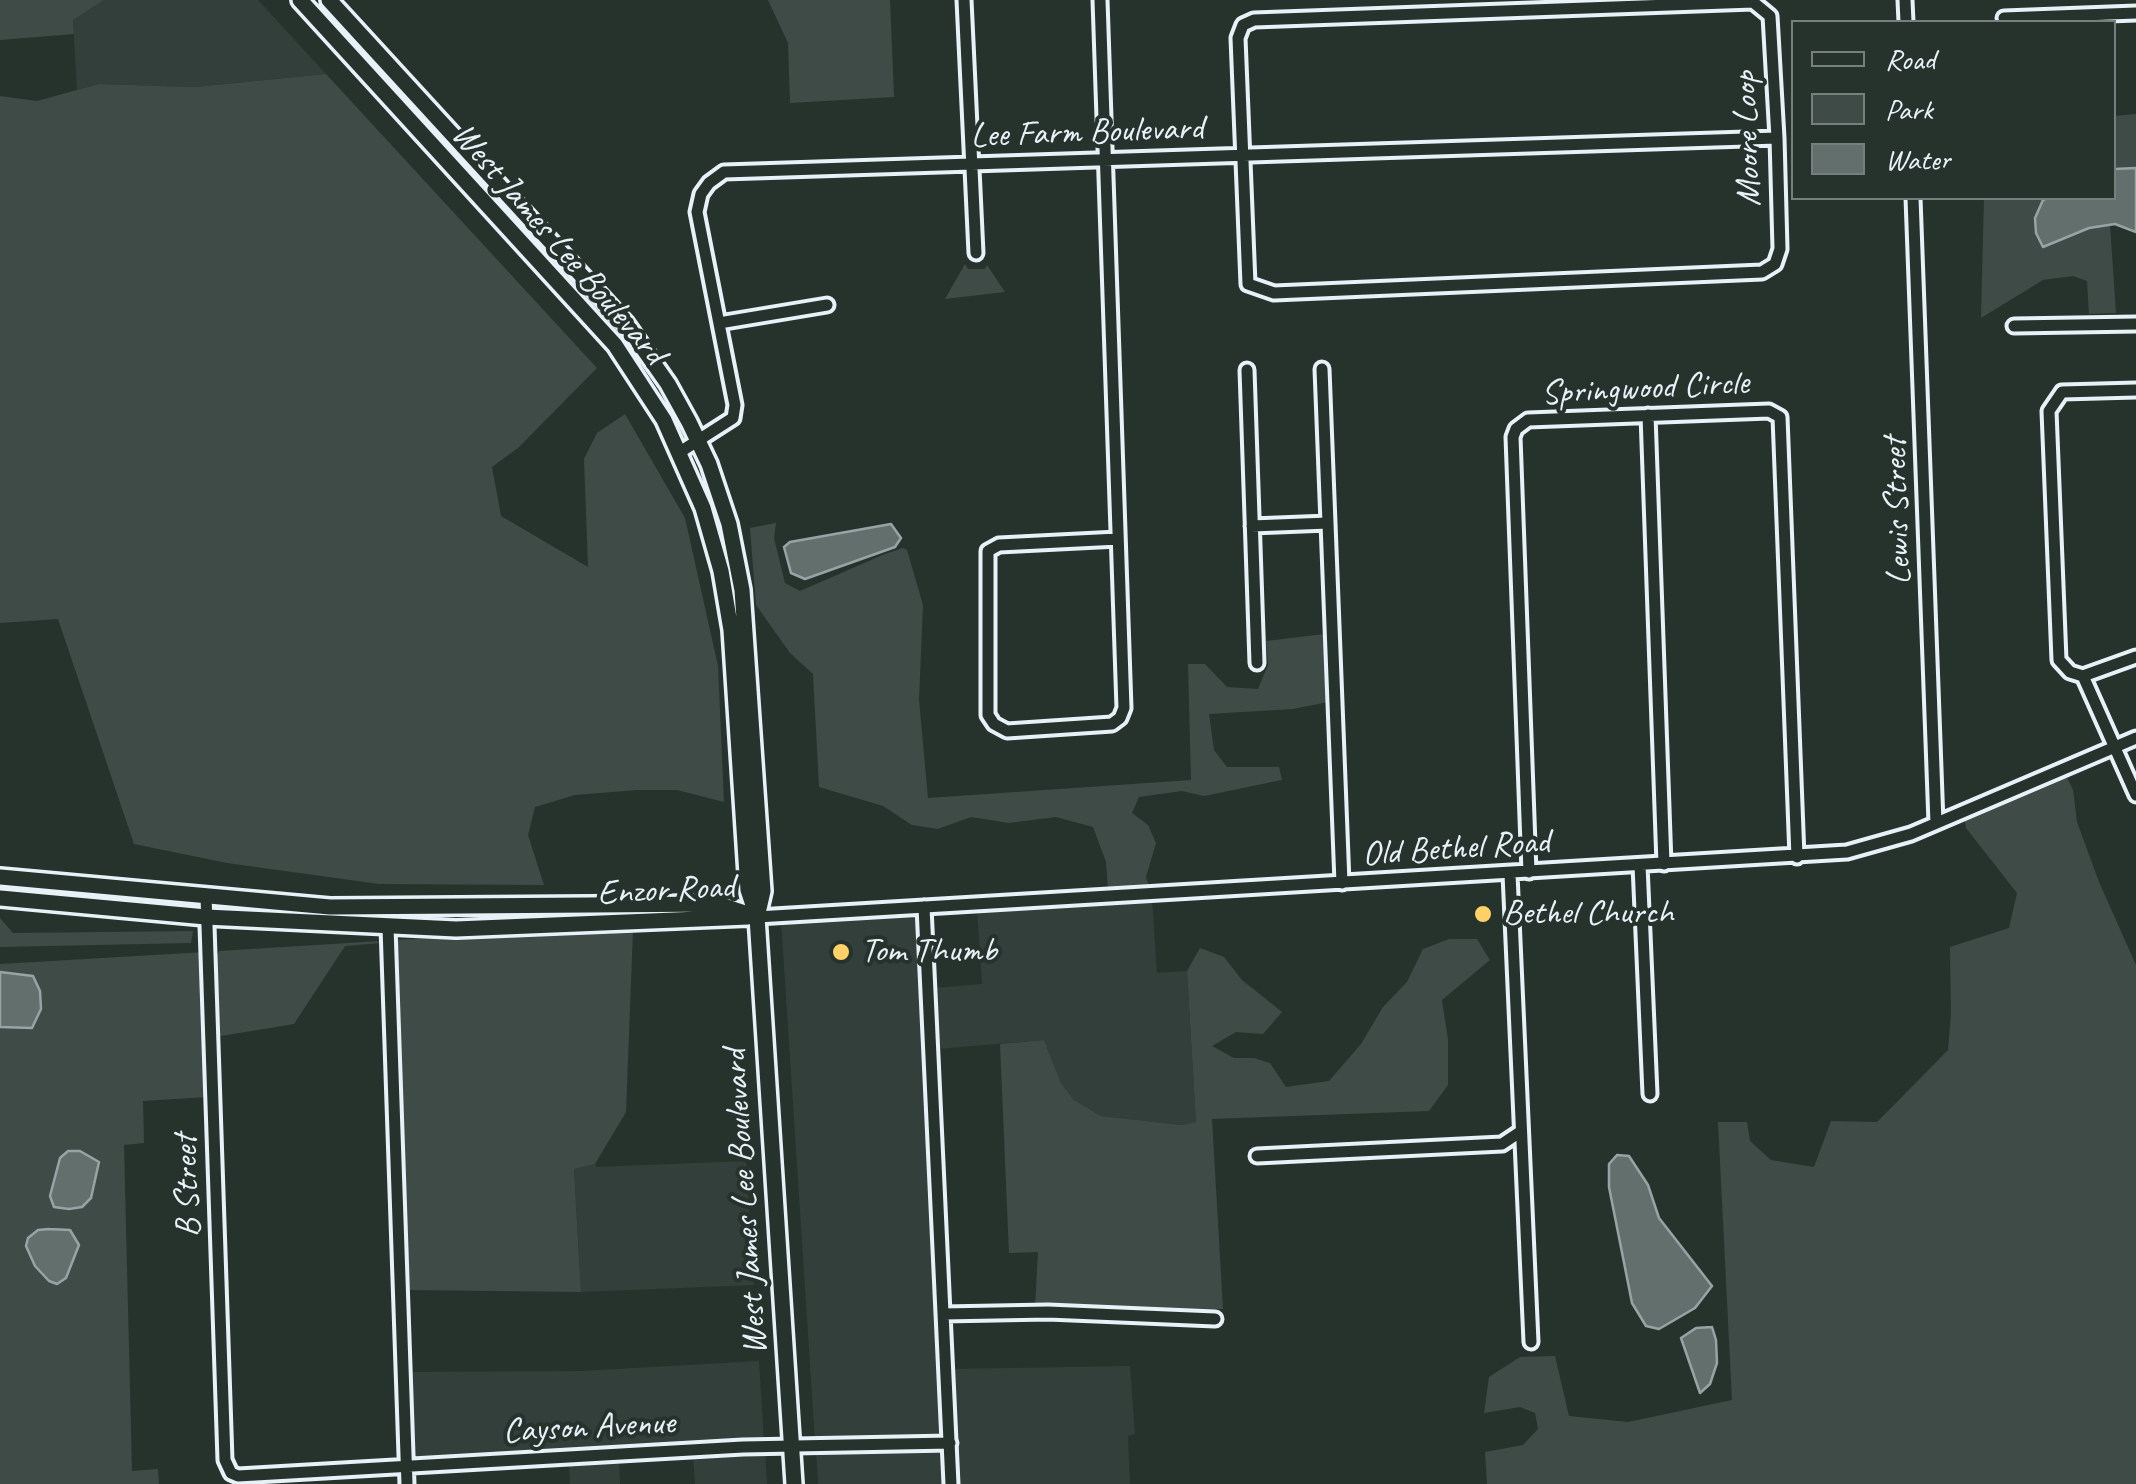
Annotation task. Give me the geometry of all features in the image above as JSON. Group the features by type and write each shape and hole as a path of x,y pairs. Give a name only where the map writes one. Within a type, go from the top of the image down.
{"main road":[{"name":"West James Lee Boulevard","path":"300,0 545,266 626,360 680,452 714,540 726,601 748,890 757,917 794,1484"},
{"name":"West James Lee Boulevard","path":"329,0 561,252 645,350 675,395 698,442 729,524 742,590 763,891 757,917"},
{"name":"Enzor Road","path":"0,877 330,906 718,904 757,917"},
{"name":"Enzor Road","path":"0,898 206,917 456,929 757,917"}],"street":[{"path":"964,0 976,253"},
{"path":"1100,0 1124,708 1112,724 1007,730 994,724 988,715 988,551 999,545 1118,540"},
{"path":"2108,0 2108,14"},
{"name":"Moore Loop","path":"1754,2 1770,16 1777,138 1780,248 1775,264 1762,272 1274,293 1248,284 1238,38 1243,26 1254,20 1505,5 1754,2"},
{"path":"2004,18 2136,13"},
{"name":"Lee Farm Boulevard","path":"680,452 733,418 735,405 697,212 701,194 724,172 1777,138"},
{"name":"Lewis Street","path":"1913,200 1936,823"},
{"path":"545,266 561,252"},
{"path":"719,323 827,305"},
{"path":"2014,326 2136,324"},
{"path":"1322,369 1342,884"},
{"path":"1246,370 1257,663"},
{"path":"2136,390 2062,392 2049,411 2059,660 2070,672 2083,676 2136,657"},
{"name":"Springwood Circle","path":"1529,872 1513,436 1528,420 1770,410 1780,417 1797,856"},
{"path":"1648,415 1664,864"},
{"path":"1252,526 1328,524"},
{"path":"2083,676 2136,795"},
{"name":"Old Bethel Road","path":"757,917 1510,874 1870,848 2136,738"},
{"path":"1640,865 1650,1094"},
{"path":"1510,874 1531,1342"},
{"name":"B Street","path":"206,896 225,1460 231,1473"},
{"path":"924,908 952,1484"},
{"path":"388,926 407,1484"},
{"path":"1257,1156 1502,1144 1520,1132"},
{"path":"944,1314 1048,1312 1215,1319"},
{"name":"Cayson Avenue","path":"231,1473 238,1476 792,1446 950,1443"}],"shaded area":[{"path":"104,0 258,0 326,74 195,87 100,84 77,90 73,20"},
{"path":"1152,899 1157,973 1187,971 1196,1122 1182,1125 1101,1116 1074,1100 1061,1083 1044,1040 937,1049 934,988 982,984 977,909"},
{"path":"919,912 945,1436 815,1441 781,920"},
{"path":"746,1161 754,1285 581,1292 574,1169 595,1164 596,1167"},
{"path":"759,1361 764,1442 412,1461 408,1372 581,1371"},
{"path":"1130,1366 1135,1434 1128,1436 1130,1484 957,1484 951,1369"},
{"path":"945,1447 946,1484 818,1484 816,1450"},
{"path":"765,1451 767,1484 695,1484 693,1455"},
{"path":"619,1459 620,1484 570,1484 569,1462"}],"green space":[{"path":"0,0 104,0 73,20 74,34 0,40"},
{"path":"768,0 890,0 894,97 790,103 788,43"},
{"path":"326,74 597,368 518,448 492,467 501,516 588,567 584,459 597,433 625,414 685,518 718,666 724,802 677,790 637,790 575,795 535,807 528,835 544,885 379,884 227,863 134,844 58,619 0,623 0,96 37,101 99,84 195,87"},
{"path":"2136,114 2136,168 2116,169 2116,116"},
{"path":"1984,200 2043,200 2043,246 2089,228 2110,225 2116,313 2089,314 2087,281 2073,276 2043,280 1981,318"},
{"path":"965,264 968,269 985,269 987,265 1005,292 945,299"},
{"path":"776,523 774,538 785,583 800,591 885,554 907,550 923,605 919,700 928,798 1191,780 1188,664 1205,664 1227,687 1258,689 1268,665 1266,641 1325,634 1328,702 1293,709 1209,714 1214,750 1227,767 1279,767 1282,780 1204,796 1182,791 1139,797 1132,813 1148,825 1156,843 1146,877 1150,890 1111,893 1106,862 1093,827 1056,817 1009,823 971,817 938,829 912,825 883,806 819,787 813,674 790,653 756,605 750,528"},
{"path":"2065,773 2073,790 2077,822 2099,882 2136,965 2136,1484 1487,1484 1485,1452 1523,1445 1538,1429 1535,1413 1520,1407 1484,1413 1489,1377 1520,1357 1555,1356 1569,1416 1628,1422 1732,1400 1718,1122 1747,1122 1750,1141 1771,1160 1814,1167 1831,1121 1877,1122 1895,1104 1948,1050 1950,947 2009,928 2017,893 1966,828 1964,816"},
{"path":"0,918 13,933 193,931 191,943 0,947"},
{"path":"633,930 626,1112 595,1164 574,1169 581,1292 410,1290 391,940"},
{"path":"1449,939 1477,939 1490,960 1442,1000 1448,1040 1448,1085 1429,1111 1212,1119 1223,1309 1128,1312 1035,1307 1038,1252 1009,1253 1000,1044 1044,1040 1061,1083 1074,1100 1101,1116 1182,1125 1196,1122 1187,971 1200,948 1224,957 1242,980 1282,1012 1263,1034 1236,1032 1212,1046 1234,1058 1270,1063 1286,1087 1329,1081 1361,1044 1383,1007 1407,982 1423,949"},
{"path":"381,941 345,946 294,1024 215,1037 212,969 219,951"},
{"path":"205,952 202,991 208,1097 143,1101 144,1143 124,1145 132,1471 158,1469 159,1484 0,1484 0,1027 32,1028 41,1009 40,991 33,977 0,972 0,964"}],"water":[{"path":"2136,168 2136,232 2115,224 2089,228 2043,247 2036,233 2035,218 2043,200 2116,200 2116,169"},
{"path":"891,524 901,538 895,547 805,579 791,573 784,547 790,542"},
{"path":"0,972 33,976 40,991 41,1009 32,1028 0,1027"},
{"path":"68,1151 80,1151 99,1162 91,1198 82,1207 69,1209 54,1207 50,1196 60,1158"},
{"path":"1617,1155 1629,1156 1648,1185 1659,1218 1712,1286 1695,1308 1659,1329 1646,1326 1632,1303 1609,1187 1609,1164"},
{"path":"38,1230 70,1230 79,1245 66,1278 57,1284 35,1266 26,1246 28,1238"},
{"path":"1712,1327 1717,1363 1710,1384 1700,1393 1681,1338 1696,1328"}],"place":[{"name":"Bethel Church","path":"1483,914"},
{"name":"Tom Thumb","path":"841,952"}]}
